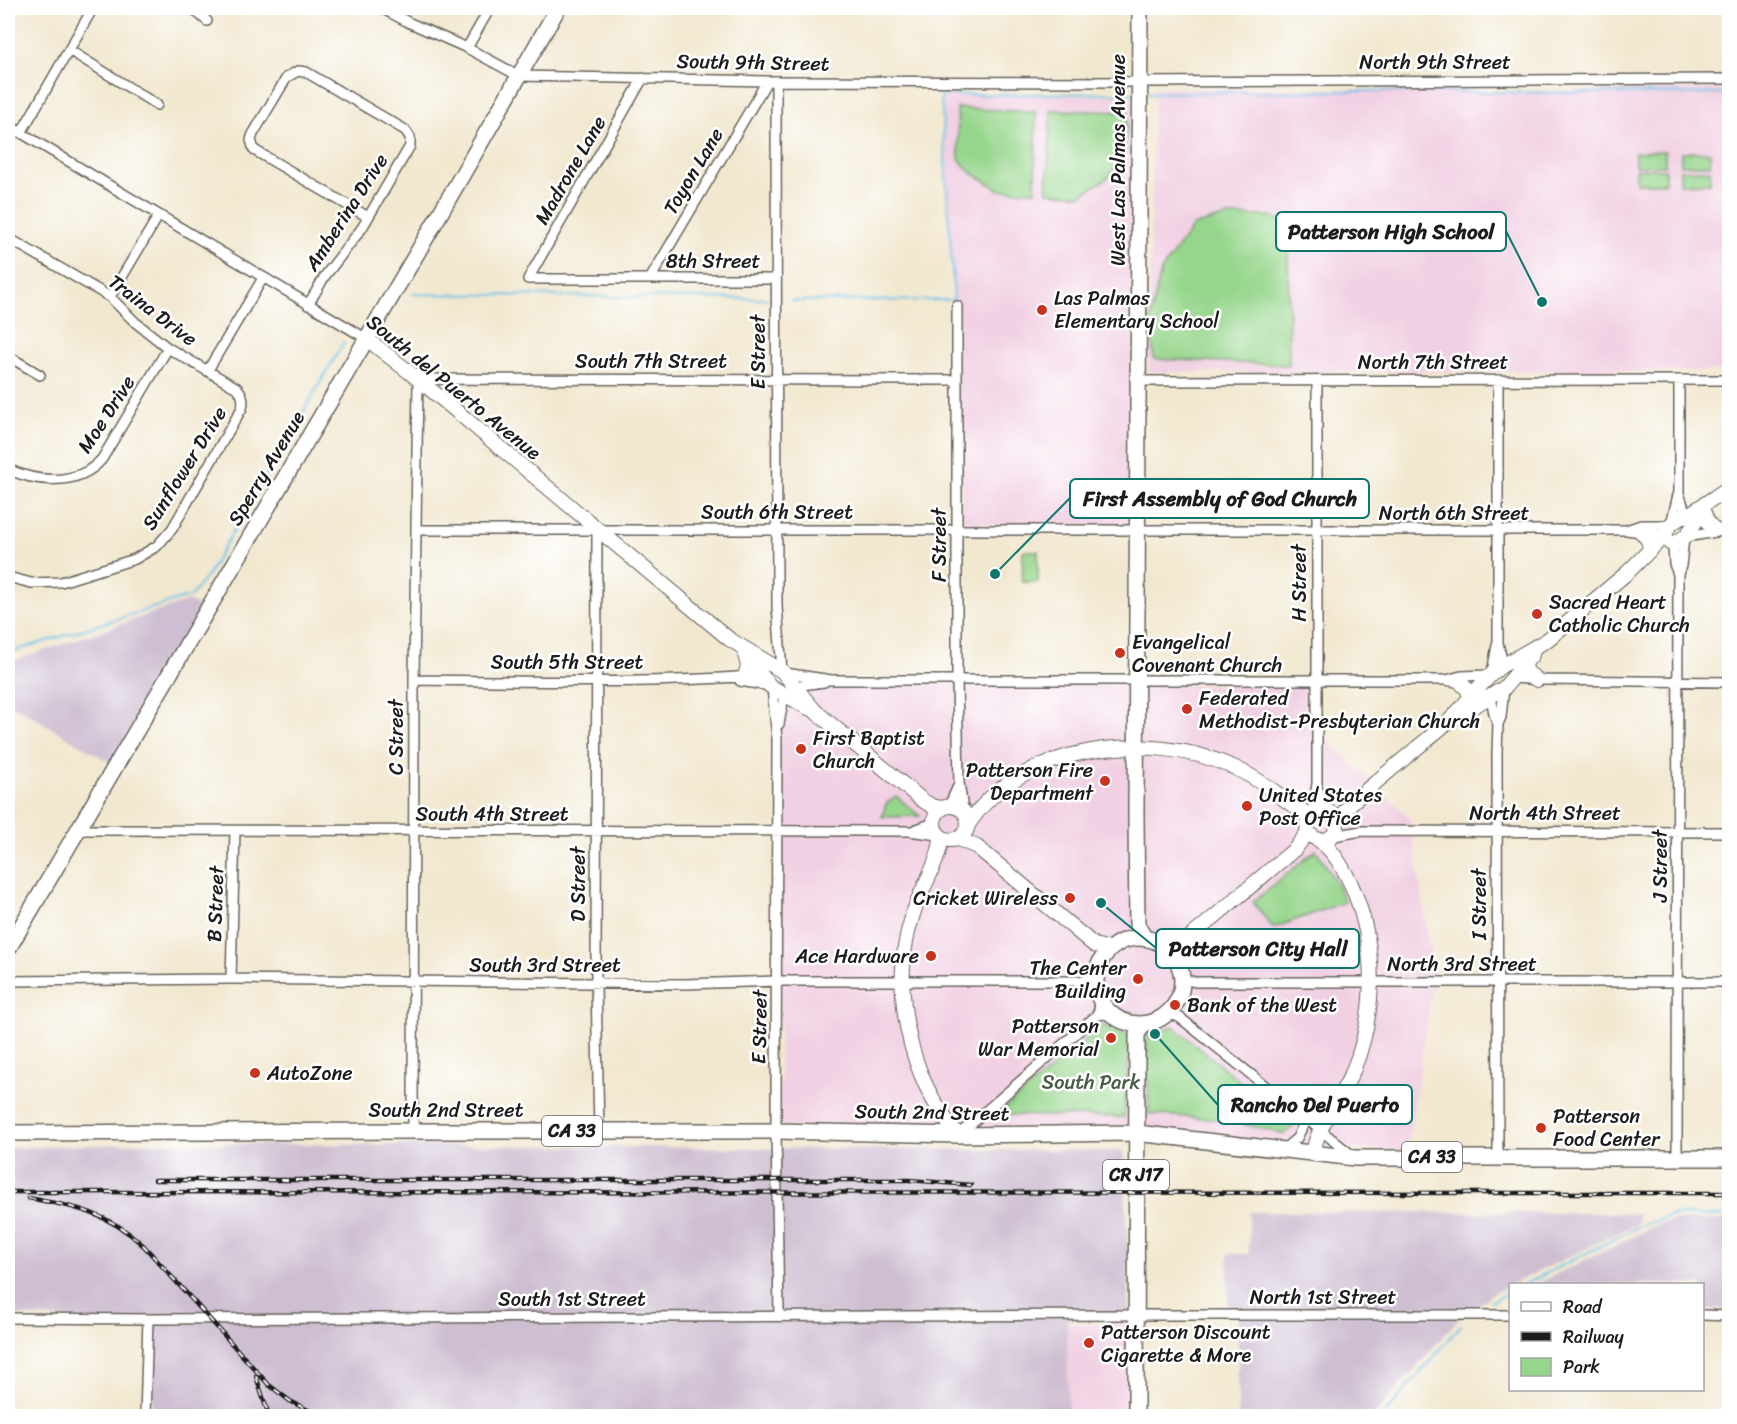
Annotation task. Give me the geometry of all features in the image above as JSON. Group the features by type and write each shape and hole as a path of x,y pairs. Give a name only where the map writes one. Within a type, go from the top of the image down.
{"main road":[{"name":"Sperry Avenue","path":"8,949 367,339 558,8"},
{"name":"West Las Palmas Avenue","path":"1137,934 1136,531 1140,8"},
{"path":"1137,934 1174,949 1186,981 1174,1012 1137,1027 1103,1015 1097,972 1119,942 1137,934"},
{"name":"CR J17","path":"1136,1416 1137,1027"},
{"name":"South 2nd Street","path":"8,1133 777,1131 958,1134 1136,1133"},
{"name":"CA 33","path":"1136,1133 1355,1158 1730,1158"}],"street":[{"path":"21,133 93,8"},
{"path":"192,8 207,21"},
{"name":"South 9th Street","path":"381,8 467,48 519,76 771,81 1140,82"},
{"path":"467,48 490,8"},
{"path":"69,50 157,105"},
{"name":"Amberina Drive","path":"308,305 325,276 351,244 368,217 410,146 410,138 405,130 306,72 298,71 287,76 253,134 252,145 256,152 368,217"},
{"name":"Madrone Lane","path":"528,279 643,78"},
{"name":"North 9th Street","path":"1140,82 1730,79"},
{"name":"Toyon Lane","path":"650,279 771,81"},
{"name":"E Street","path":"771,81 776,279 779,1316"},
{"name":"South del Puerto Avenue","path":"8,125 367,339 418,379 777,680"},
{"path":"110,297 159,215"},
{"name":"Traina Drive","path":"8,238 110,297 135,322 168,348 237,388 243,396"},
{"path":"208,370 262,278"},
{"name":"8th Street","path":"528,279 776,279"},
{"name":"F Street","path":"951,824 958,783 957,306"},
{"name":"Moe Drive","path":"8,469 38,479 58,479 83,475 96,467 168,348"},
{"path":"8,356 40,375"},
{"name":"South 7th Street","path":"418,379 957,380"},
{"name":"C Street","path":"413,1131 414,680 418,379"},
{"name":"I Street","path":"1498,380 1498,680 1501,717 1498,724"},
{"name":"J Street","path":"1677,1158 1678,574 1674,564 1673,536 1679,492 1679,380"},
{"name":"North 7th Street","path":"1137,381 1730,380"},
{"name":"H Street","path":"1317,381 1317,784 1322,825"},
{"name":"Sunflower Drive","path":"8,577 30,583 60,582 135,559 157,546 172,530 242,408 243,396"},
{"path":"1174,949 1728,489"},
{"name":"J Street","path":"1679,492 1693,518"},
{"path":"1693,518 1722,531"},
{"path":"1626,530 1641,525 1673,536"},
{"name":"D Street","path":"597,529 596,984 599,1131"},
{"name":"South 6th Street","path":"417,530 1136,531"},
{"name":"North 6th Street","path":"1136,531 1626,530 1673,536 1722,531"},
{"path":"1642,533 1648,540 1650,549"},
{"path":"1628,572 1650,549 1673,536"},
{"name":"E Street","path":"777,624 777,738"},
{"name":"South del Puerto Avenue","path":"729,639 951,824"},
{"path":"1448,722 1470,699 1524,663 1546,640"},
{"name":"I Street","path":"1498,643 1498,680 1494,714 1498,724 1498,1157"},
{"path":"744,653 748,666 745,676"},
{"path":"1524,663 1527,672 1540,680"},
{"name":"South 5th Street","path":"414,680 596,681 745,676 809,685 831,680"},
{"path":"1446,680 1461,676 1498,680 1730,682"},
{"name":"South 5th Street","path":"720,678 1136,681 1446,680"},
{"path":"1446,680 1462,684 1498,680"},
{"path":"1462,684 1468,690 1470,699"},
{"path":"809,685 807,695 818,714"},
{"path":"1103,1015 958,1134 944,1118 917,1061 906,1016 903,981 906,945 912,917 918,898 951,824 987,802 1019,778 1056,760 1100,749 1136,746 1176,749 1216,760 1253,778 1322,825 1335,856 1352,887 1369,949 1371,982 1368,1016 1359,1055 1347,1084 1320,1131 1313,1153"},
{"path":"951,824 977,847 1097,972"},
{"name":"South 4th Street","path":"76,831 909,831 951,824"},
{"name":"North 4th Street","path":"1322,825 1361,831 1730,832"},
{"name":"B Street","path":"231,979 235,831"},
{"name":"South 3rd Street","path":"8,981 231,979 684,984 903,981 1097,972"},
{"name":"North 3rd Street","path":"1186,981 1730,982"},
{"path":"1174,1012 1355,1158"},
{"path":"1284,1149 1297,1138 1305,1119"},
{"name":"South 1st Street","path":"8,1318 148,1320 1136,1315"},
{"name":"North 1st Street","path":"1136,1315 1509,1315"},
{"path":"1704,1316 1730,1316"},
{"path":"145,1416 148,1320"}],"shaded area":[{"path":"1154,88 1575,91 1729,88 1729,371 1148,372"},
{"name":"Las Palmas Elementary School","path":"943,94 1134,96 1129,525 963,524"},
{"path":"188,601 202,608 111,763 8,702 8,663"},
{"path":"780,681 1313,686 1313,726 1410,818 1434,977 1407,1151 780,1126"},
{"path":"145,1143 1124,1151 1130,1320 1067,1319 1068,1412 1129,1412 1129,1416 152,1416 154,1325 8,1315 8,1148"},
{"path":"1249,1212 1638,1213 1637,1224 1515,1283 1509,1283 1509,1286 1492,1294 1454,1324 1373,1416 1238,1416 1238,1320 1228,1304 1228,1254 1249,1254"},
{"path":"1677,1220 1729,1220 1729,1309 1704,1309 1704,1283 1538,1283 1659,1224"},
{"path":"1067,1323 1129,1324 1129,1412 1068,1413"}],"green space":[{"path":"957,108 1036,112 1035,191 1000,190 970,172 959,159"},
{"path":"1051,110 1128,112 1125,151 1109,177 1081,195 1047,192"},
{"path":"1665,151 1665,165 1635,166 1635,152"},
{"path":"1681,152 1710,152 1710,165 1681,165"},
{"path":"1636,169 1665,169 1665,183 1636,183"},
{"path":"1680,170 1710,170 1710,183 1680,184"},
{"path":"1228,216 1271,216 1288,224 1289,365 1154,359 1150,319 1161,271 1193,226"},
{"path":"1023,551 1038,551 1038,582 1022,582"},
{"path":"896,796 920,816 882,817 886,804"},
{"path":"1316,850 1345,902 1273,928 1253,902"},
{"name":"South Park","path":"1103,1025 1130,1036 1124,1117 1003,1115 1004,1109"},
{"path":"1173,1026 1294,1126 1284,1134 1226,1120 1149,1114 1147,1035"}],"waterway":[{"path":"1146,93 1363,91 1730,94"},
{"path":"791,301 954,300 941,95 1134,93"},
{"path":"412,294 767,299"},
{"path":"8,653 191,596 207,576 344,342"},
{"path":"1527,1283 1640,1226 1673,1215 1730,1216"},
{"path":"1491,1302 1509,1293"},
{"path":"1383,1416 1461,1325"}],"railway":[{"path":"155,1180 909,1180 971,1185"},
{"path":"8,1192 1730,1193"},
{"path":"28,1198 61,1204 104,1218 131,1235 144,1246 269,1385 290,1401 320,1416"},
{"path":"256,1376 269,1416"}],"place":[{"name":"Patterson High School","path":"1542,302"},
{"name":"Las Palmas Elementary School","path":"1042,310"},
{"name":"First Assembly of God Church","path":"995,574"},
{"name":"Sacred Heart Catholic Church","path":"1537,614"},
{"name":"Evangelical Covenant Church","path":"1120,653"},
{"name":"Federated Methodist-Presbyterian Church","path":"1187,709"},
{"name":"First Baptist Church","path":"801,749"},
{"name":"Patterson Fire Department","path":"1105,781"},
{"name":"United States Post Office","path":"1247,806"},
{"name":"Cricket Wireless","path":"1070,898"},
{"name":"Patterson City Hall","path":"1101,903"},
{"name":"Ace Hardware","path":"931,956"},
{"name":"The Center Building","path":"1138,979"},
{"name":"Bank of the West","path":"1175,1005"},
{"name":"Rancho Del Puerto","path":"1155,1034"},
{"name":"Patterson War Memorial","path":"1111,1038"},
{"name":"AutoZone","path":"255,1073"},
{"name":"Patterson Food Center","path":"1541,1128"},
{"name":"Patterson Discount Cigarette & More","path":"1089,1343"}]}
